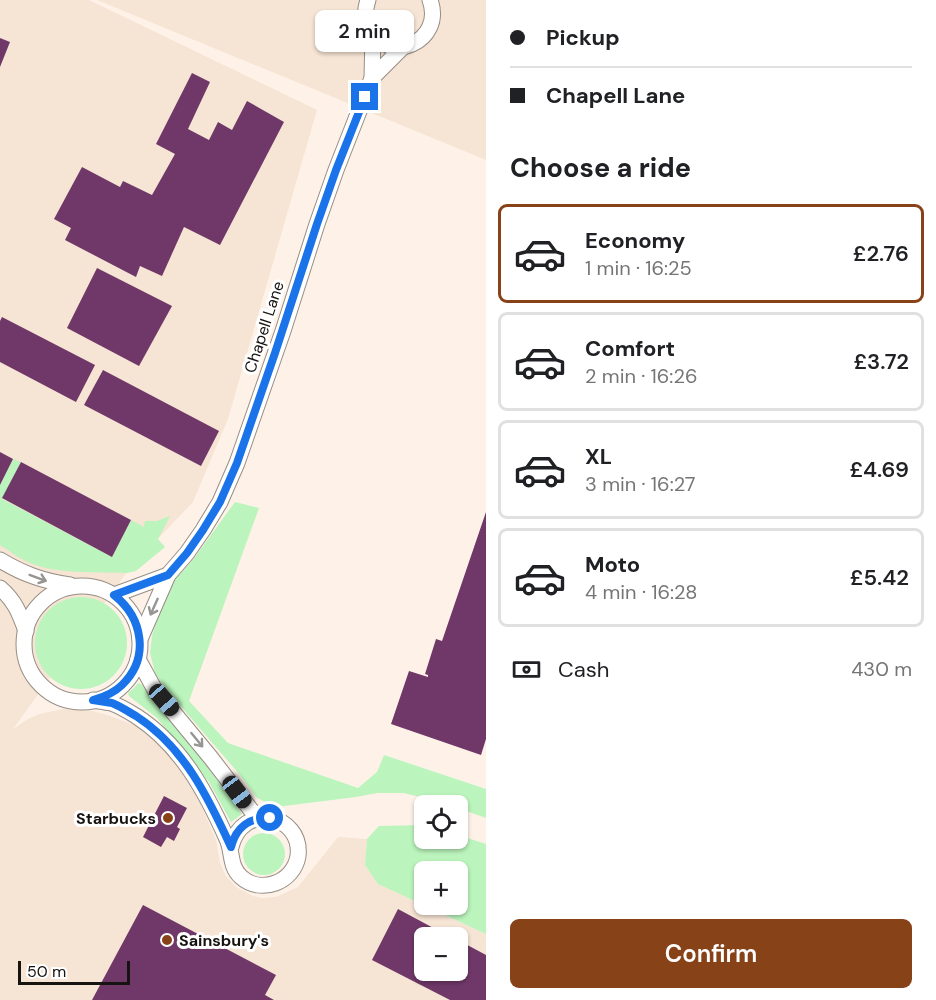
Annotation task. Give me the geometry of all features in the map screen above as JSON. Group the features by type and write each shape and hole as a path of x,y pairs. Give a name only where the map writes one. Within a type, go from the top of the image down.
{"street":[{"name":"Chapell Lane","path":"140,639 168,575 203,530 220,502 237,463 317,224 372,78 373,35 367,25 365,14 368,0"},
{"name":"Chapell Lane","path":"372,78 403,47 423,38 433,19 430,0"},
{"path":"373,35 381,42 403,47"},
{"path":"0,560 29,575 49,582 97,588 114,595 132,614 140,639 138,659 134,669 122,686 93,700"},
{"name":"Chapell Lane","path":"114,595 168,575"},
{"path":"79,586 61,590 45,599 33,614 26,631 24,645 27,660 36,679 62,698 113,704 128,711 155,730 188,765 204,791 231,847"},
{"path":"0,588 11,597 26,631"},
{"path":"138,659 155,690 251,810 260,818"},
{"path":"260,818 270,818 282,823 295,837 298,856 290,874 279,882 259,885 241,877 231,860 231,847 232,839 241,826 260,818"}],"shaded area":[{"path":"0,0 89,0 317,110 228,419 193,502 130,568 13,729 39,714 63,709 92,711 108,715 134,725 149,734 174,757 193,786 216,840 220,863 226,876 236,887 253,896 276,897 298,887 338,837 367,839 365,865 378,884 414,901 414,915 445,915 486,934 486,1000 0,1000"},
{"path":"97,0 486,0 486,160"}],"green space":[{"path":"13,459 21,462 2,499 112,557 131,520 144,527 145,521 157,521 170,516 158,539 165,547 136,571 127,573 54,569 20,558 0,545 0,485"},
{"path":"235,502 259,508 189,701 228,743 358,788 377,772 384,755 486,789 486,818 468,812 468,795 377,793 276,807 257,798 155,673 150,653 152,636 162,602 171,584 192,561"},
{"path":"72,597 90,597 107,604 120,617 127,634 127,652 120,669 107,682 90,689 72,689 55,682 42,669 35,652 35,634 42,617 55,604"},
{"path":"138,683 143,685 149,696 188,741 242,814 231,822 209,782 157,718 129,696 128,693"},
{"path":"414,825 414,849 468,849 468,838 486,844 486,934 445,915 468,915 468,861 414,861 414,901 378,884 365,865 367,839 379,826"},
{"path":"264,833 272,834 279,839 284,846 284,862 279,869 272,874 264,875 256,874 249,869 244,862 243,854 244,846 249,839 256,834"}],"building":[{"path":"0,38 10,42 0,67"},
{"path":"192,73 210,82 188,129 209,140 218,122 232,130 247,101 284,122 220,245 184,227 162,276 140,266 136,277 65,240 71,228 54,219 82,167 120,187 123,181 152,195 175,154 156,144"},
{"path":"97,268 172,306 139,366 67,328"},
{"path":"2,317 95,365 76,402 0,362 0,321"},
{"path":"103,370 219,431 201,466 84,405"},
{"path":"0,452 13,459 0,485"},
{"path":"21,462 131,520 112,557 2,498"},
{"path":"486,512 486,739 481,755 391,724 409,671 428,677 425,674 436,639 442,641"},
{"name":"Starbucks","path":"164,796 187,808 177,827 180,829 174,841 167,837 161,847 143,837"},
{"name":"Sainsbury's","path":"143,905 276,975 265,995 274,1000 92,1000"},
{"path":"398,909 432,927 414,927 414,981 468,981 468,945 486,955 486,1000 450,1000 372,960"}],"place":[{"name":"Starbucks","path":"168,818"},
{"name":"Sainsbury's","path":"167,940"}],"route":[{"path":"270,818 255,819 241,826 232,839 231,847 204,791 188,765 169,743 128,711 113,704 93,700 104,697 122,686 129,678 138,659 140,639 136,622 127,607 114,595 168,575 187,553 220,502 237,463 317,224 365,97"}]}
